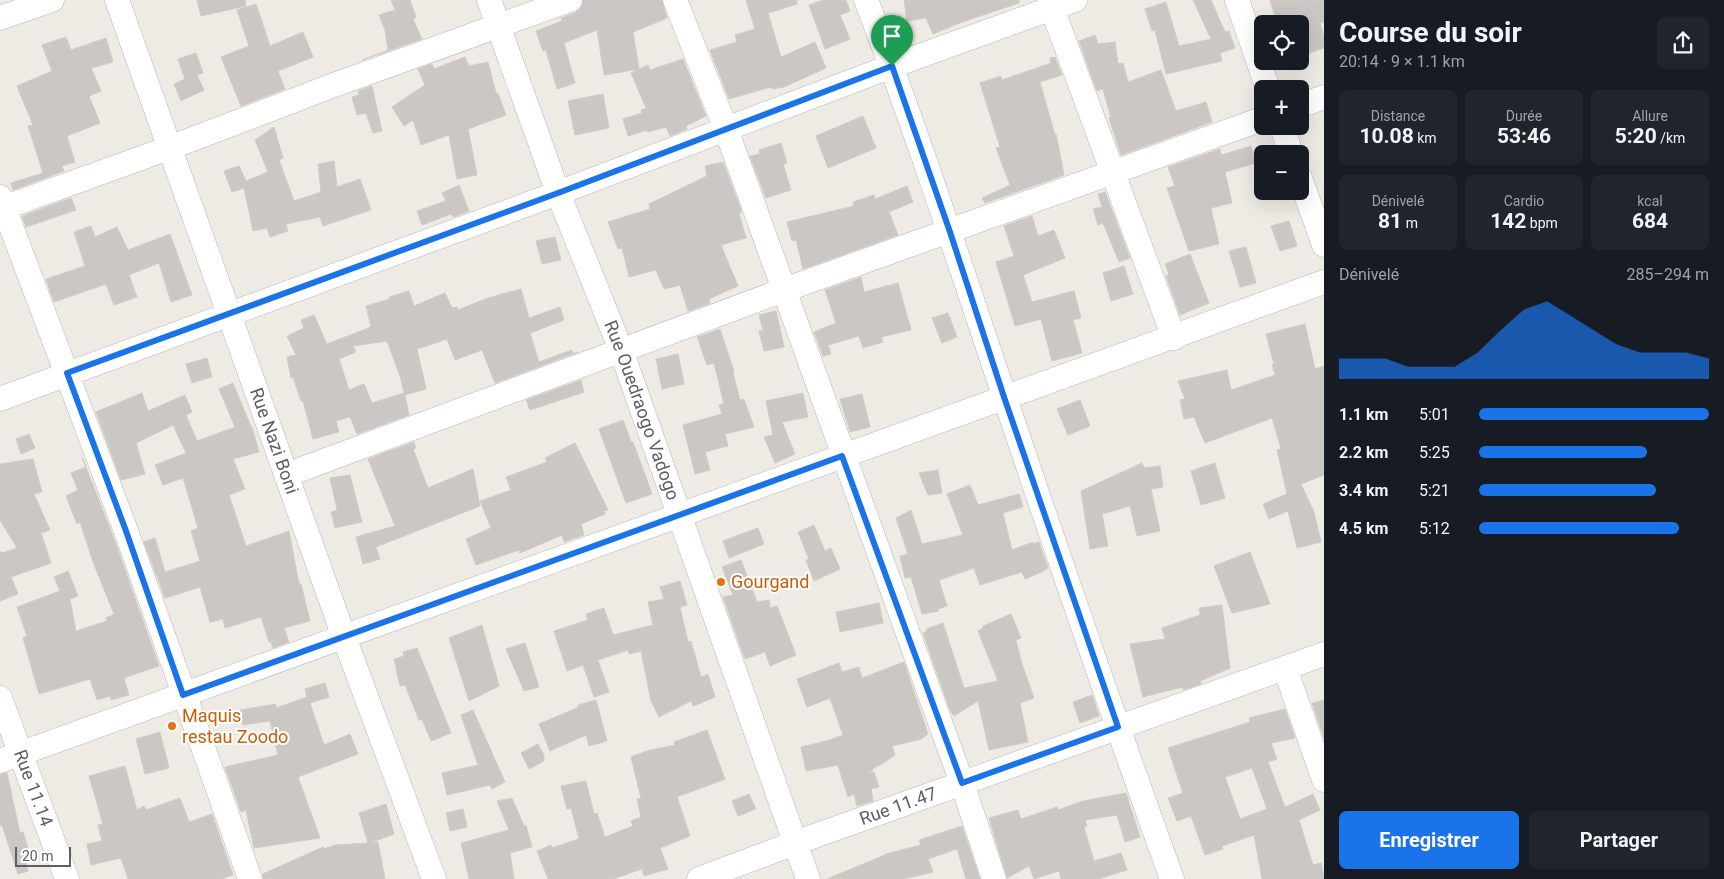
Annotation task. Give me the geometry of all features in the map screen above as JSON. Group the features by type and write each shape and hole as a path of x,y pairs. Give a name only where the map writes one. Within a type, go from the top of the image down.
{"street":[{"path":"0,18 52,0"},
{"name":"Rue Nazi Boni","path":"117,0 344,637 434,879"},
{"name":"Rue Ouedraogo Vadogo","path":"489,0 558,193 621,350 808,879"},
{"path":"250,879 126,531 1,205 169,148 334,85 570,0"},
{"path":"675,0 726,129 842,456 962,783 994,879"},
{"path":"866,0 892,66 950,232 1004,397 1172,879"},
{"path":"0,399 558,193 1051,4 1075,0"},
{"path":"1237,0 1265,80"},
{"path":"1051,4 1112,174 1174,338"},
{"path":"1309,103 1324,97"},
{"path":"286,475 784,290 1254,122"},
{"path":"1308,200 1324,245"},
{"path":"10,757 1004,397 1174,338 1324,282"},
{"name":"Rue 11.47","path":"699,879 795,842 1324,654"},
{"path":"1285,668 1324,780"},
{"name":"Rue 11.14","path":"0,698 10,757 67,879"}],"building":[{"path":"197,0 245,0 246,6 201,16"},
{"path":"391,0 410,0 416,17 413,19 422,39 362,60 388,50 385,30 379,15 395,10"},
{"path":"583,0 662,0 667,18 633,32 639,69 604,75 597,30 564,43 575,83 557,89 546,50 543,51 536,31 562,21 561,18 575,13 581,8"},
{"path":"746,0 797,0 797,4 768,13 781,57 815,42 826,68 784,87 772,89 771,87 729,99 710,50 737,42 735,35 755,29"},
{"path":"823,0 846,0 850,11 840,15 850,39 825,49 809,5"},
{"path":"904,0 1019,0 1019,3 933,34 926,18 907,21"},
{"path":"1193,0 1211,0 1225,32 1229,31 1235,48 1220,53 1222,61 1166,74 1155,30 1152,31 1145,9 1166,2 1179,46 1211,39"},
{"path":"1270,0 1324,0 1324,22 1320,23 1324,37 1324,48 1309,53 1309,15 1275,15"},
{"path":"256,4 270,46 303,32 313,57 278,71 285,89 241,106 221,57 249,46 237,10"},
{"path":"1095,35 1098,44 1115,42 1118,64 1123,63 1128,82 1161,70 1176,111 1206,102 1212,122 1121,155 1109,118 1111,118 1103,89 1097,91 1079,41"},
{"path":"66,37 71,50 106,38 113,62 91,68 101,91 89,96 100,123 67,136 75,162 62,166 64,171 13,190 11,183 43,173 28,126 33,125 17,86 52,71 42,45"},
{"path":"196,53 203,73 197,75 204,90 181,101 174,84 185,79 178,59"},
{"path":"465,57 469,66 488,62 496,93 498,93 506,115 468,129 477,175 457,179 449,135 421,145 413,120 404,126 392,107 425,85 418,69 432,64 434,69"},
{"path":"1055,57 1062,75 1040,82 1056,134 1064,175 985,203 982,198 1010,185 996,148 1000,147 980,83 1001,76 1002,80 1051,63 1050,58"},
{"path":"683,59 706,116 686,126 687,129 670,136 666,127 628,136 623,119 642,113 641,110 646,108 631,73 648,65 650,70"},
{"path":"372,86 382,131 373,133 366,113 357,115 352,97 359,95 358,91"},
{"path":"603,94 609,128 575,135 568,101"},
{"path":"863,116 876,148 828,168 816,136"},
{"path":"274,127 283,158 279,160 294,201 321,192 318,164 334,161 337,187 360,179 371,210 323,226 320,217 286,224 288,231 270,237 267,228 253,231 244,188 232,192 224,171 239,166 246,181 268,172 255,140"},
{"path":"781,143 787,163 783,164 791,190 766,198 750,156 760,154 759,150"},
{"path":"1251,146 1254,164 1225,172 1232,203 1211,208 1219,244 1189,251 1167,188 1175,186 1168,167 1220,149 1221,155"},
{"path":"723,162 741,210 741,213 739,213 746,238 721,245 738,286 709,299 710,303 688,311 680,285 664,289 656,270 629,277 622,248 618,249 608,222 650,209 649,204 707,176 705,166"},
{"path":"459,185 469,211 453,217 451,214 422,225 417,211 446,201 442,193"},
{"path":"907,186 913,202 889,212 898,235 803,269 796,240 792,241 787,222 854,206 853,202 874,195 875,199"},
{"path":"1105,192 1130,258 1119,262 1103,223 1098,225 1093,209 1102,207 1098,194"},
{"path":"71,198 76,210 26,227 22,216"},
{"path":"1032,216 1038,236 1054,230 1065,258 1023,275 1032,302 1074,291 1081,318 1073,320 1082,353 1052,361 1041,319 1015,326 996,262 1014,256 1004,226"},
{"path":"1289,221 1297,246 1280,251 1271,226"},
{"path":"91,226 95,237 117,227 128,250 170,234 192,295 171,302 159,263 129,275 137,297 114,305 106,284 54,302 46,279 85,266 74,232"},
{"path":"555,237 561,260 542,264 536,241"},
{"path":"1246,247 1256,283 1240,287 1229,251"},
{"path":"1190,254 1209,303 1180,315 1166,276 1169,274 1165,264"},
{"path":"1124,266 1133,294 1111,301 1103,273"},
{"path":"861,277 864,292 898,283 911,330 881,337 883,342 863,348 859,336 828,345 831,354 823,356 814,332 836,323 825,290"},
{"path":"521,289 529,318 560,307 564,320 530,333 539,362 572,350 573,354 495,383 482,350 455,360 447,339 417,349 426,389 405,395 409,415 357,434 350,417 336,421 339,432 313,439 303,401 301,401 293,377 291,378 287,357 296,355 287,336 304,328 301,320 314,315 327,344 371,327 366,306 409,291 414,306 445,293 452,308 457,307 458,310 488,298","holes":["387,341 404,393 372,403 364,384 349,390 339,359 356,352 353,346"]},
{"path":"776,311 784,347 764,351 759,331 763,330 759,315"},
{"path":"948,313 957,337 942,343 932,318"},
{"path":"1305,324 1315,369 1324,366 1324,475 1301,484 1314,512 1321,542 1297,548 1288,511 1269,519 1263,504 1287,494 1277,450 1281,449 1272,418 1205,443 1194,417 1184,419 1180,400 1185,399 1178,381 1227,370 1231,390 1275,375 1266,334"},
{"path":"720,329 734,371 740,400 744,399 754,427 725,434 728,446 705,452 710,470 695,474 683,425 722,414 719,405 724,404 714,363 707,365 697,337"},
{"path":"678,354 684,384 662,389 656,359"},
{"path":"207,358 212,377 192,383 186,364"},
{"path":"581,380 584,392 530,410 526,400"},
{"path":"233,383 252,427 259,452 233,459 245,489 229,495 246,546 289,531 299,584 301,584 310,621 284,628 289,642 273,648 271,642 269,642 261,617 225,628 223,619 210,622 200,587 165,598 144,542 155,538 165,572 200,561 191,531 198,528 183,478 163,485 155,465 186,453 173,425 136,443 145,474 121,480 96,412 142,393 148,411 185,395 192,412 186,415 197,441 235,427 219,389"},
{"path":"803,393 808,417 782,422 795,454 775,463 764,437 773,435 766,401"},
{"path":"862,394 870,427 850,432 840,399"},
{"path":"1080,400 1090,426 1068,435 1057,409"},
{"path":"623,420 652,494 626,503 599,429"},
{"path":"29,434 35,448 21,454 16,439"},
{"path":"414,442 416,448 413,449 428,488 473,469 480,506 376,547 380,559 363,564 356,537 395,526 368,459"},
{"path":"575,443 608,510 604,511 605,514 581,524 584,535 564,542 562,535 520,553 519,550 476,565 466,539 491,528 480,501 511,490 506,477 547,462 545,458"},
{"path":"33,459 42,492 34,494 50,530 41,533 51,563 11,577 18,594 0,601 0,551 2,553 17,548 0,520 0,464"},
{"path":"1142,463 1144,468 1160,466 1163,487 1151,489 1160,531 1137,536 1130,506 1102,514 1108,546 1090,549 1081,491"},
{"path":"1215,463 1225,498 1201,505 1191,471"},
{"path":"86,467 113,536 159,666 124,678 129,695 111,700 110,696 97,700 90,679 39,694 23,638 27,636 17,607 60,591 54,577 68,571 78,596 70,599 76,631 107,621 106,618 114,614 93,562 80,522 77,524 66,496 78,490 71,473"},
{"path":"938,470 942,493 928,495 919,473"},
{"path":"350,475 362,522 335,528 331,512 337,510 330,478"},
{"path":"970,485 978,505 1019,494 1023,507 1003,513 1012,550 1033,542 1033,544 1039,542 1048,568 1025,579 1022,572 980,585 974,568 939,580 947,606 938,609 939,611 922,614 911,577 905,578 900,556 908,554 896,518 911,510 922,544 963,535 947,494"},
{"path":"814,525 825,551 831,548 840,569 814,581 806,560 809,559 798,532"},
{"path":"758,528 764,544 729,558 723,541"},
{"path":"1250,552 1270,604 1232,613 1214,566"},
{"path":"741,560 757,602 769,600 770,608 777,606 796,655 770,666 765,652 745,659 723,597 733,595 722,567"},
{"path":"680,581 687,605 680,607 688,642 691,641 701,677 708,674 715,697 693,706 691,701 659,717 651,701 641,651 629,654 628,650 598,660 609,692 594,697 583,665 567,671 554,631 588,620 586,614 604,608 613,635 653,625 648,602 664,599 660,587"},
{"path":"879,603 883,623 840,632 836,612"},
{"path":"1222,605 1230,668 1200,681 1201,684 1183,690 1183,687 1143,697 1130,644 1165,639 1162,628 1200,615 1199,608"},
{"path":"1011,614 1021,638 1016,640 1034,698 1020,703 1028,742 989,750 978,701 954,716 950,710 923,633 927,629 943,623 964,688 998,681 978,631 983,626"},
{"path":"482,625 499,686 469,701 449,638"},
{"path":"525,643 539,687 524,691 506,649"},
{"path":"417,648 451,733 431,741 422,719 419,720 405,685 400,686 394,659 404,656 403,652"},
{"path":"904,662 928,734 921,739 892,746 895,755 868,773 874,772 879,787 871,789 873,801 857,806 854,794 848,797 838,765 806,771 801,747 843,735 830,698 807,707 797,679 839,663 842,672 859,667 862,678"},
{"path":"325,683 329,697 310,703 324,745 350,734 358,754 298,777 320,838 254,848 246,810 241,812 225,767 278,755 270,721 243,725 240,710 276,704 276,708 307,697 305,689"},
{"path":"1092,695 1099,716 1080,723 1073,702"},
{"path":"596,700 607,741 589,746 586,735 550,751 539,724 579,707 578,705"},
{"path":"1324,700 1324,738 1312,703"},
{"path":"1285,709 1295,738 1271,743 1277,759 1268,762 1285,807 1313,794 1320,810 1299,820 1313,865 1321,863 1324,879 1262,879 1254,835 1222,846 1223,849 1205,855 1191,816 1177,821 1168,798 1183,793 1168,748 1250,722 1249,718","holes":["1252,768 1267,809 1240,819 1225,777"]},
{"path":"473,710 505,782 492,789 490,785 447,795 442,773 478,765 461,715"},
{"path":"707,730 725,779 677,797 690,836 660,848 668,869 644,876 642,869 613,879 548,879 537,851 551,845 552,848 579,839 571,808 567,809 561,786 586,781 594,814 597,813 605,837 633,826 631,821 641,817 637,799 641,798 631,757 647,751 675,745 674,742"},
{"path":"160,732 169,768 145,774 136,739"},
{"path":"538,744 544,755 544,761 529,769 521,753"},
{"path":"125,766 137,810 144,806 146,810 180,798 189,822 212,814 233,875 221,879 128,879 121,858 91,865 87,844 102,841 98,825 103,824 89,776"},
{"path":"7,773 20,833 23,832 32,861 26,862 28,871 18,874 2,825 0,826 0,774"},
{"path":"1126,793 1140,837 1125,842 1117,815 1085,820 1087,826 1084,827 1094,861 1121,853 1127,870 1098,879 1061,879 1059,871 1034,879 1029,866 1007,878 989,818 1018,810 1021,819 1057,807 1058,810 1083,801"},
{"path":"749,794 756,809 738,816 732,801"},
{"path":"512,798 524,826 526,825 532,847 510,853 514,879 469,879 461,843 509,830 497,801"},
{"path":"386,804 394,834 370,843 378,842 385,879 263,879 263,874 323,847 324,849 335,845 368,843 359,813"},
{"path":"463,809 467,827 450,831 446,813"},
{"path":"962,826 980,879 966,879 957,849 928,859 933,872 904,879 827,879 885,854 921,845 919,840"}],"place":[{"name":"Gourgand","path":"721,582"},
{"name":"Maquis restau Zoodo","path":"172,726"}],"route":[{"path":"892,66 1118,727 962,783 842,456 183,695 126,531 67,373 558,193 892,66"}]}
